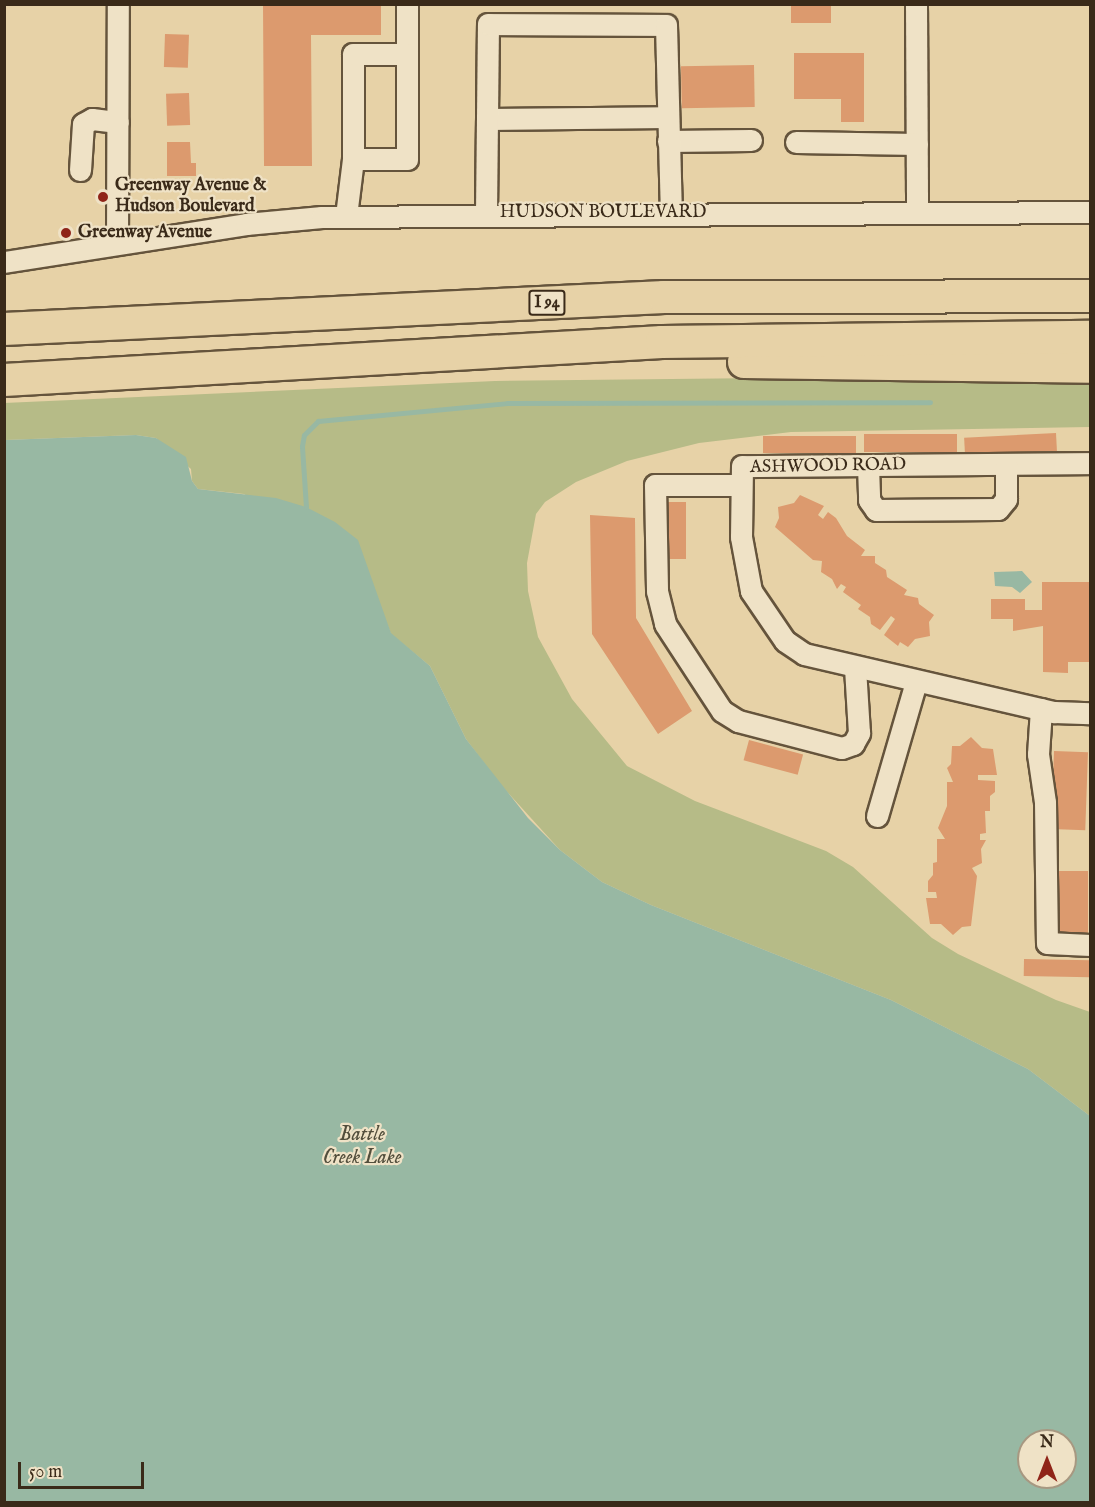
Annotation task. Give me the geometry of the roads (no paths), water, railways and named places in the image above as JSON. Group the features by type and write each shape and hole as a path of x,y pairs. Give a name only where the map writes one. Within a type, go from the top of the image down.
{"highway":[{"name":"I 94","path":"4,329 664,297 1090,296"},
{"path":"4,380 662,342 1090,337"},
{"path":"444,355 1090,367"}],"street":[{"path":"117,242 118,4"},
{"path":"353,159 407,159 407,4"},
{"path":"916,4 917,213"},
{"path":"486,213 488,24 666,25 671,213"},
{"path":"346,216 353,159 353,54 407,54"},
{"path":"488,119 667,117"},
{"path":"80,171 83,124 92,119 118,122"},
{"path":"668,141 751,140"},
{"path":"796,142 917,144"},
{"name":"HUDSON BOULEVARD","path":"4,262 117,242 246,224 346,216 486,213 1090,212"},
{"name":"ASHWOOD ROAD","path":"1090,463 742,466 741,485 745,567 751,591 769,622 785,641 804,654 855,668 1041,709 1090,713"},
{"path":"868,466 869,500 876,510 998,508 1006,499 1006,464"},
{"path":"741,485 655,485 657,591 665,624 722,711 738,721 842,748 852,744 859,733 855,668"},
{"path":"877,816 916,682"},
{"path":"1041,709 1038,754 1045,802 1047,944 1090,945"}],"water":[{"name":"Battle Creek Lake","path":"136,435 156,438 186,457 192,481 198,489 276,498 306,507 335,522 358,540 391,633 430,666 466,739 528,818 560,850 602,882 651,905 891,1000 1028,1069 1090,1116 1090,1502 5,1502 5,440"},
{"path":"1022,571 1032,582 1020,593 1012,587 995,586 994,572"}],"waterway":[{"path":"306,507 302,446 304,435 318,421 507,403 930,402"}],"place":[{"name":"Greenway Avenue & Hudson Boulevard","path":"103,197"},
{"name":"Greenway Avenue","path":"66,233"}]}
